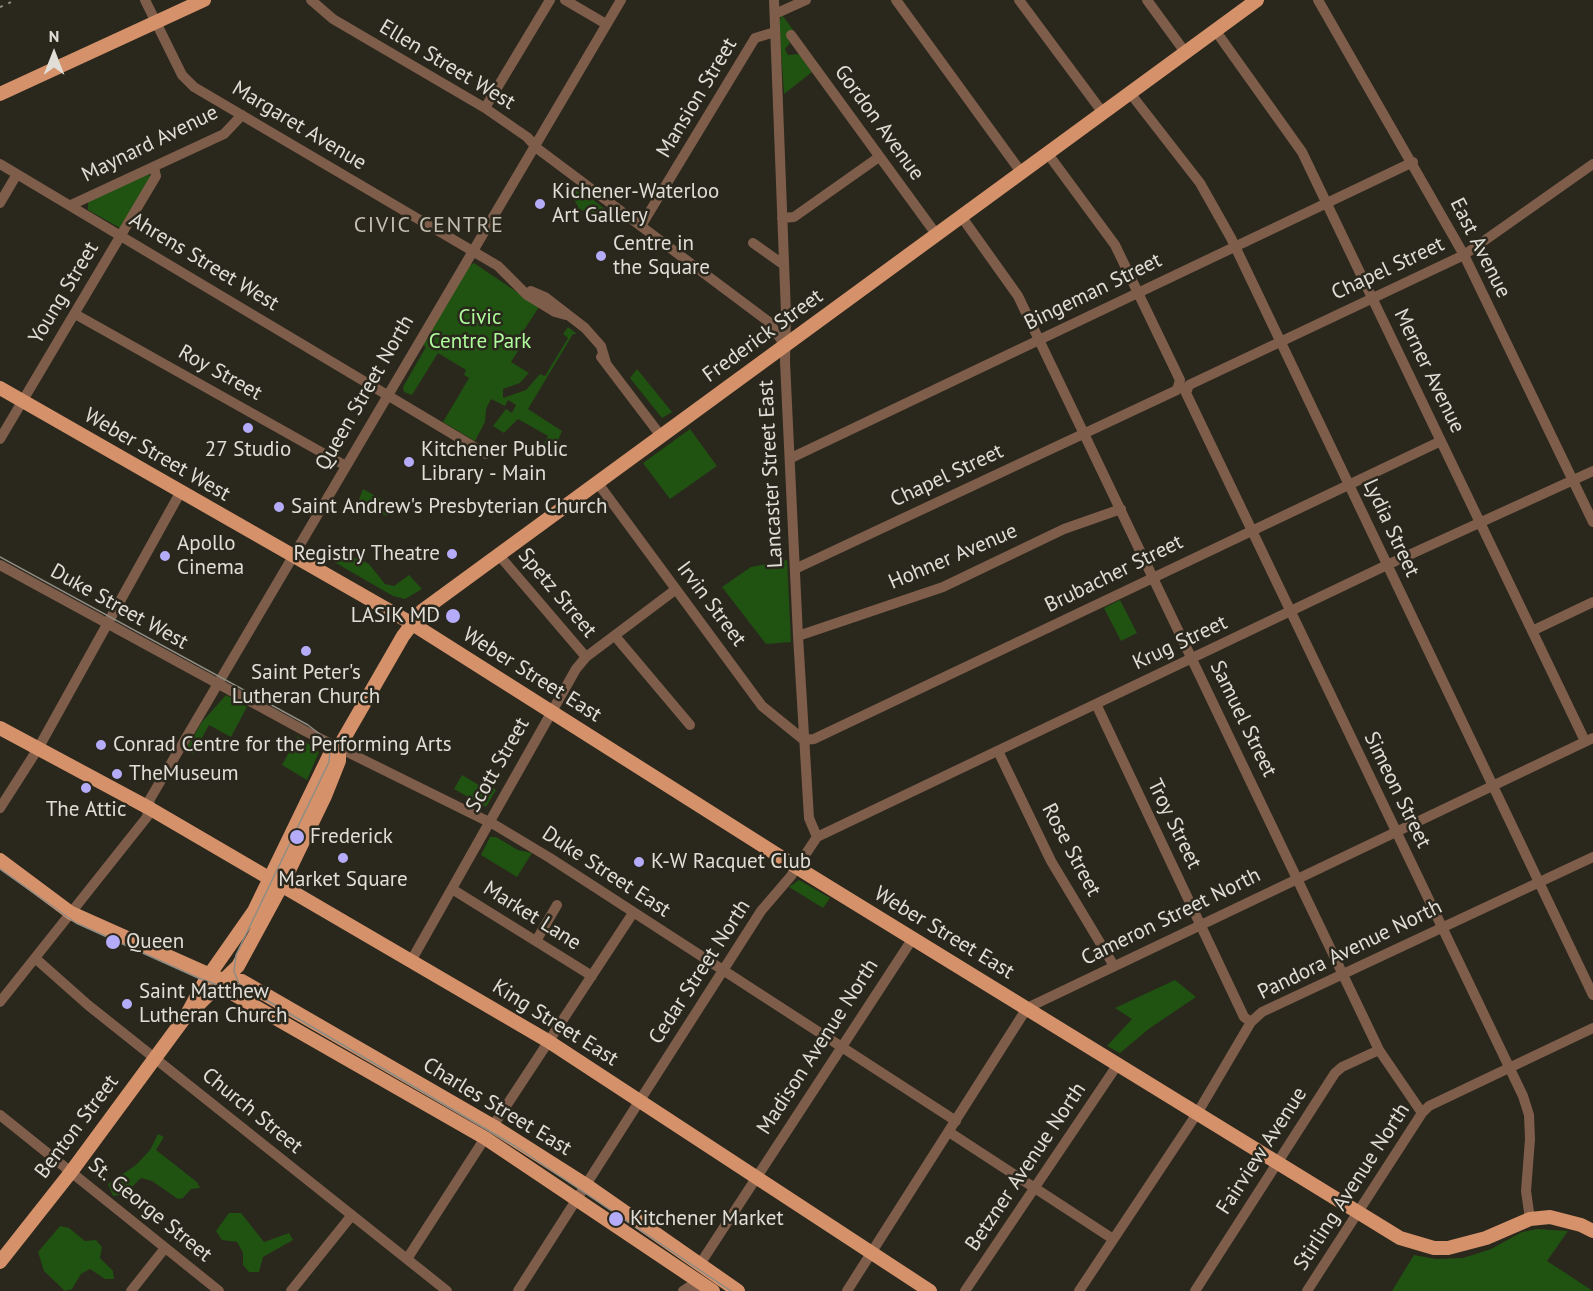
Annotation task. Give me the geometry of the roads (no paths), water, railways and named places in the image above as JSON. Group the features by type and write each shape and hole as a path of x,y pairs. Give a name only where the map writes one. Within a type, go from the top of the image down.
{"main road":[{"path":"0,94 204,0"},
{"name":"Frederick Street","path":"276,881 313,786 330,754 339,747 411,623 426,608 1257,0"},
{"name":"Weber Street West","path":"0,388 294,557"},
{"name":"Weber Street East","path":"294,557 411,623 797,867 1400,1238 1434,1248 1462,1246 1530,1219 1550,1217 1568,1220 1593,1231"},
{"name":"King Street East","path":"0,728 39,747 276,881 548,1041 930,1291"},
{"name":"Charles Street East","path":"0,860 71,913 210,975 224,980 242,981 489,1132 576,1201 713,1291"},
{"name":"Benton Street","path":"186,1016 237,966 276,881"},
{"name":"Benton Street","path":"0,1262 71,1172 186,1016 210,975 276,881"},
{"path":"237,966 242,981"},
{"name":"Charles Street East","path":"224,980 235,995 587,1185 738,1291"}],"street":[{"name":"Margaret Avenue","path":"145,0 186,79 242,115 498,266 520,287 545,297 585,328 601,346 606,363 628,396 661,436"},
{"name":"Ellen Street West","path":"311,0 333,19 485,108 769,322 785,346"},
{"path":"485,108 550,0"},
{"path":"565,0 606,24"},
{"name":"Queen Street North","path":"0,1002 147,817 150,799 294,557 471,250 621,0"},
{"name":"Lancaster Street East","path":"774,0 786,314 785,346 798,636 809,818 817,837"},
{"path":"775,14 806,0"},
{"path":"896,0 1021,172"},
{"path":"1019,0 1103,113"},
{"path":"1147,0 1185,52"},
{"name":"East Avenue","path":"1318,0 1413,162 1464,255 1593,522"},
{"name":"Merner Avenue","path":"1215,30 1302,152 1532,631 1589,739"},
{"name":"Mansion Street","path":"641,226 754,38 775,32"},
{"name":"Gordon Avenue","path":"791,35 936,234"},
{"name":"Lydia Street","path":"1130,93 1200,183 1235,247 1593,995"},
{"name":"Maynard Avenue","path":"71,205 224,134 242,115"},
{"name":"Simeon Street","path":"1048,153 1115,245 1510,1067 1529,1115 1526,1191 1530,1219"},
{"path":"782,218 794,217 879,157"},
{"name":"Bingeman Street","path":"791,458 1413,162"},
{"name":"Ahrens Street West","path":"0,164 486,454"},
{"name":"Chapel Street","path":"795,569 1464,255 1593,164"},
{"name":"Young Street","path":"0,439 156,176 154,167"},
{"path":"0,203 17,174"},
{"name":"Samuel Street","path":"961,216 1014,289 1379,1050 1422,1113"},
{"path":"753,243 784,265"},
{"name":"Roy Street","path":"75,314 346,466"},
{"path":"769,322 777,322 786,314"},
{"name":"Brubacher Street","path":"804,740 814,739 1441,441"},
{"name":"Krug Street","path":"817,837 1387,566 1593,471"},
{"name":"Irvin Street","path":"597,482 767,712 804,740"},
{"path":"0,808 39,747 180,493"},
{"name":"Hohner Avenue","path":"798,636 943,587 1064,529 1121,509"},
{"name":"Spetz Street","path":"498,554 586,657"},
{"name":"Duke Street West","path":"0,565 219,685"},
{"name":"Scott Street","path":"411,961 550,712 586,657 675,590"},
{"path":"1532,631 1593,602"},
{"path":"615,636 690,725"},
{"name":"Duke Street East","path":"219,685 488,822 550,858 956,1121"},
{"name":"Troy Street","path":"1096,704 1244,1017 1251,1022"},
{"name":"Cameron Street North","path":"1027,1008 1589,739"},
{"name":"Rose Street","path":"998,751 1051,861 1114,966"},
{"path":"797,867 817,837"},
{"name":"Pandora Avenue North","path":"1079,1291 1198,1112 1251,1022 1262,1012 1593,857"},
{"name":"Cedar Street North","path":"518,1291 767,903 797,867"},
{"name":"Market Lane","path":"452,889 592,976"},
{"path":"536,941 557,905"},
{"path":"407,1259 633,913"},
{"name":"Madison Avenue North","path":"700,1264 913,938"},
{"name":"Church Street","path":"35,958 51,975 447,1291"},
{"path":"847,1291 1027,1008"},
{"name":"Stirling Avenue North","path":"1307,1291 1359,1214 1422,1113 1429,1106 1593,1028"},
{"name":"Fairview Avenue","path":"1195,1291 1335,1073 1342,1067 1379,1050"},
{"name":"Betzner Avenue North","path":"965,1291 1118,1064"},
{"name":"St. George Street","path":"0,1115 219,1291"},
{"path":"949,1132 1113,1239"},
{"path":"291,1291 352,1215"},
{"path":"131,1291 165,1248"},
{"path":"684,1290 694,1287 699,1291"}],"tram line":[{"path":"0,557 308,725 326,739 330,751 329,762 236,955 234,971 239,984 515,1146 731,1291"},
{"path":"0,869 76,923 196,977 249,997"}],"railway":[{"path":"0,7 16,0"}],"place":[{"name":"Kichener-Waterloo Art Gallery","path":"540,204"},
{"name":"Centre in the Square","path":"601,256"},
{"name":"27 Studio","path":"248,428"},
{"name":"Kitchener Public Library - Main","path":"409,462"},
{"name":"Saint Andrew's Presbyterian Church","path":"279,507"},
{"name":"Registry Theatre","path":"452,554"},
{"name":"Apollo Cinema","path":"165,556"},
{"name":"LASIK MD","path":"453,616"},
{"name":"Saint Peter's Lutheran Church","path":"306,651"},
{"name":"Conrad Centre for the Performing Arts","path":"101,745"},
{"name":"TheMuseum","path":"117,774"},
{"name":"The Attic","path":"86,788"},
{"name":"Frederick","path":"297,837"},
{"name":"Market Square","path":"343,858"},
{"name":"K-W Racquet Club","path":"639,862"},
{"name":"Queen","path":"113,942"},
{"name":"Saint Matthew Lutheran Church","path":"127,1004"},
{"name":"Kitchener Market","path":"616,1219"}],"district":[{"name":"CIVIC CENTRE","path":"429,226"}],"park label":[{"name":"Civic Centre Park","path":"480,330"}]}
